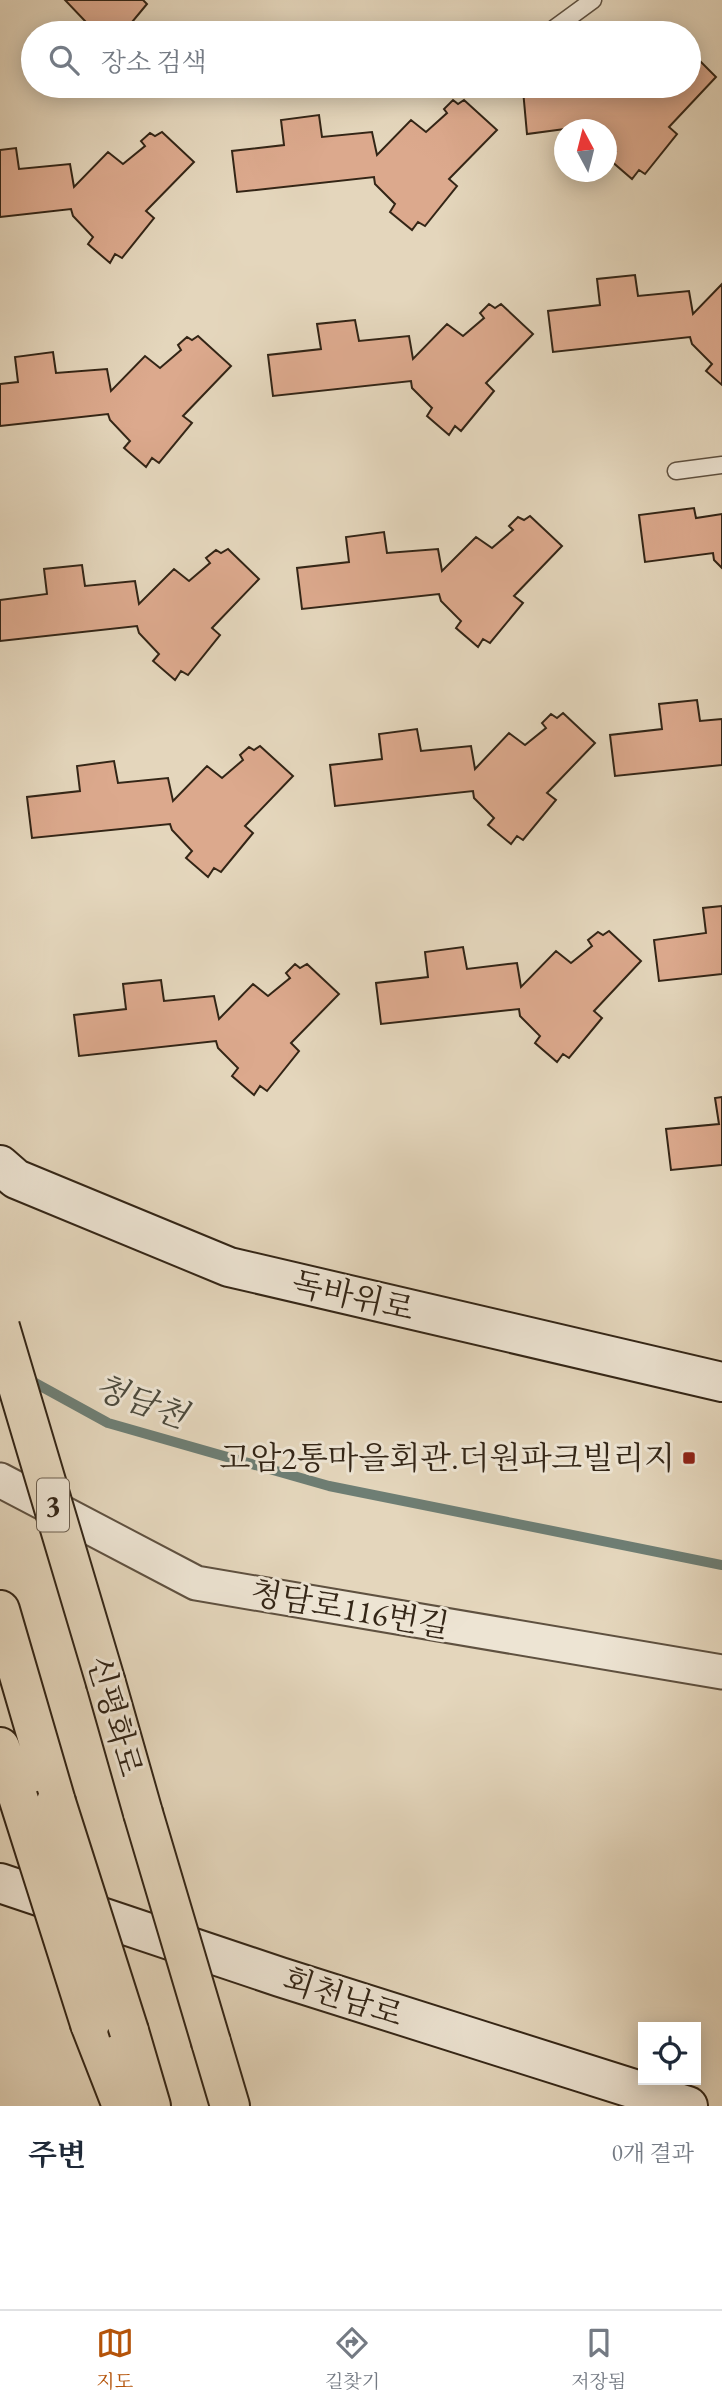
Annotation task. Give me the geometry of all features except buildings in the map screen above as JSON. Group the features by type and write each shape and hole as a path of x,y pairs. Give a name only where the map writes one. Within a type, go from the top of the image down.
{"highway":[{"name":"신평화로","path":"0,1327 230,2106"},
{"path":"0,1610 56,1802 151,2106"},
{"path":"0,1747 90,2024 122,2106"}],"main road":[{"name":"독바위로","path":"0,1165 16,1179 229,1267 722,1382"},
{"name":"회천남로","path":"0,1883 280,1977 688,2106"}],"street":[{"name":"청담로116번길","path":"0,1480 195,1583 722,1672"}],"lane":[{"path":"564,21 593,0"},
{"path":"676,471 722,465"}],"waterway":[{"name":"청담천","path":"26,1378 108,1423 329,1486 722,1565"}],"place":[{"name":"고암2통마을회관.더원파크빌리지","path":"689,1458"}]}
